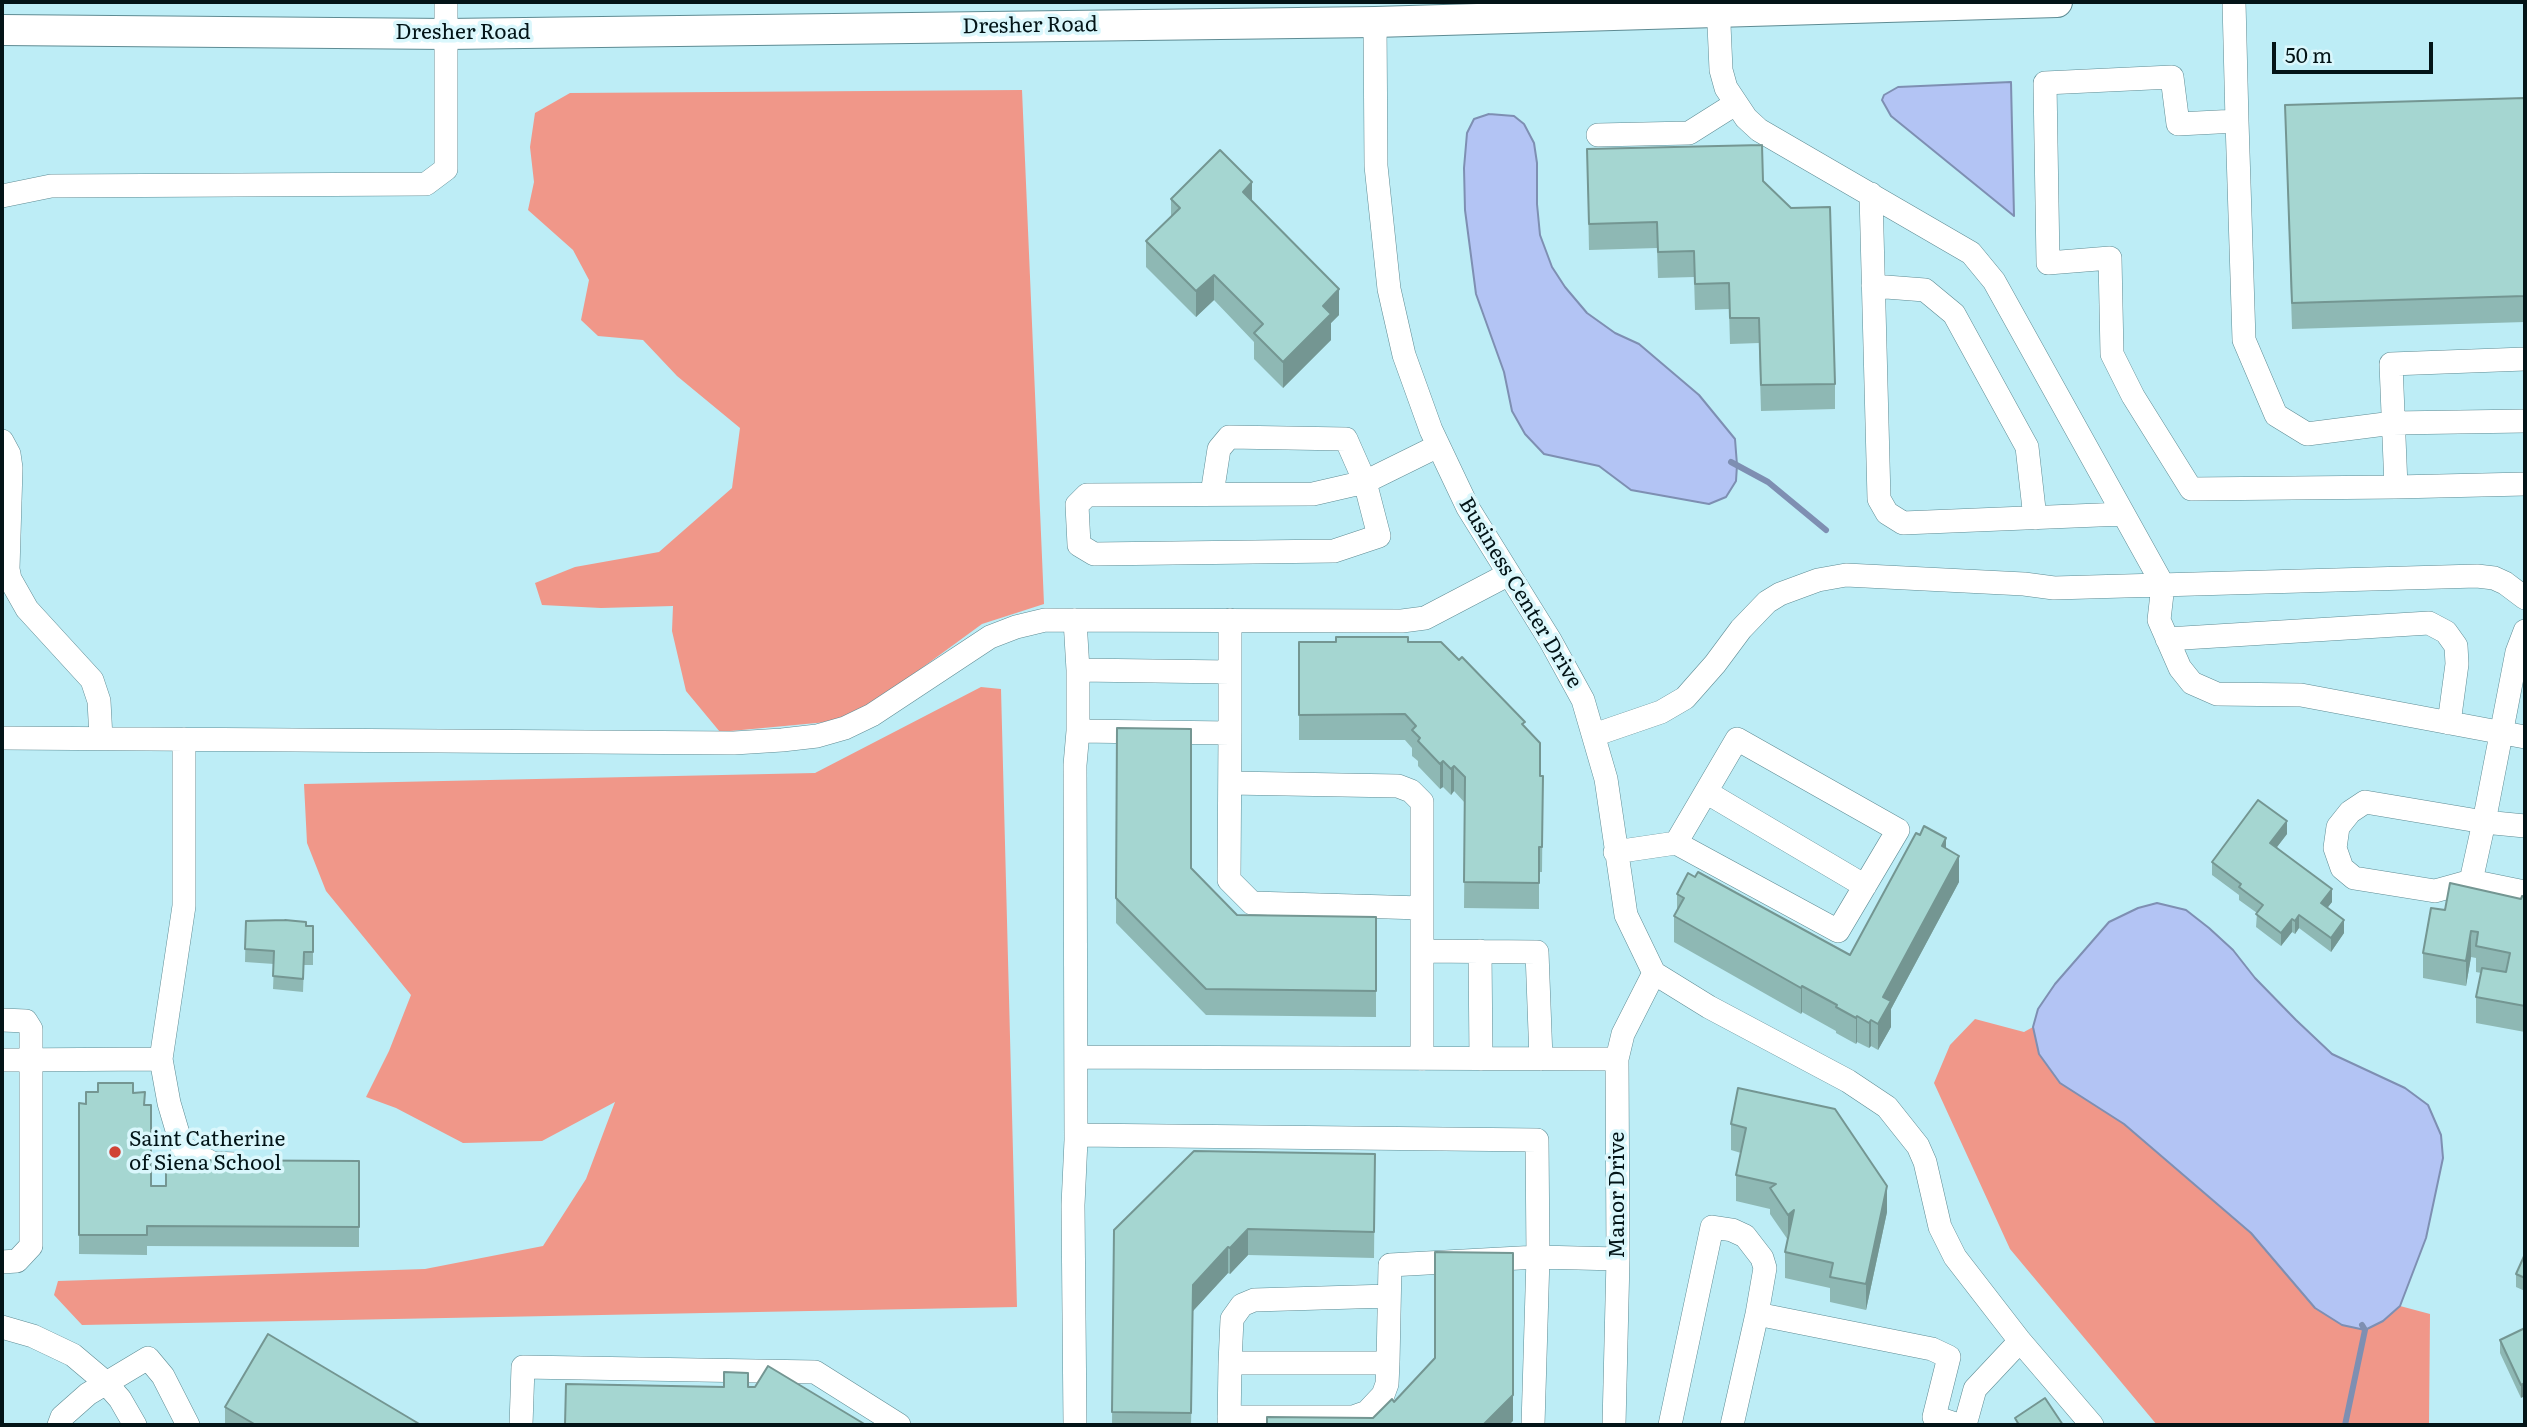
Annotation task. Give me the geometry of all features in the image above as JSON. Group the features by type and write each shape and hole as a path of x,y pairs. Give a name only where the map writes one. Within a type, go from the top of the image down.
{"main road":[{"name":"Dresher Road","path":"2,30 447,34 1375,22 1718,6 2057,2"}],"street":[{"path":"2,195 51,186 426,184 446,169 446,2"},
{"path":"2234,2 2244,340 2276,415 2307,434 2393,423 2525,421"},
{"path":"1718,6 1721,70 1726,88 1735,104 1759,130 1971,253 1994,281 2163,585 2159,620 2180,668 2192,683 2217,694 2301,695 2525,737"},
{"name":"Business Center Drive","path":"1375,22 1376,166 1389,289 1404,355 1438,446 1468,508 1578,689 1606,779 1626,915 1654,973"},
{"path":"2238,121 2178,124 2172,77 2045,83 2048,263 2110,257 2112,354 2133,396 2190,489 2525,484"},
{"path":"1598,135 1689,134 1735,104"},
{"path":"1871,194 1879,499 1887,513 1903,523 2123,514"},
{"path":"1873,286 1925,290 1954,314 2026,447 2035,518"},
{"path":"2396,487 2391,364 2525,359"},
{"path":"1212,494 1219,449 1229,437 1346,439 1365,482 1379,536 1334,551 1094,554 1079,545 1077,505 1087,495 1313,494 1365,482 1438,446"},
{"path":"2,441 9,454 11,468 10,579 27,609 92,680 99,701 102,738"},
{"path":"2,738 734,743 806,737 845,728 872,715 990,638 1016,626 1045,620 1402,621 1425,618 1509,574"},
{"path":"1594,735 1661,712 1685,698 1741,629 1767,602 1792,588 1846,575 2024,584 2054,588 2477,576 2494,578 2505,583 2525,598"},
{"path":"1075,620 1078,670 1075,765 1076,1135 1073,1205 1075,1425"},
{"path":"1230,620 1229,880 1252,903 1423,908"},
{"path":"2167,639 2429,623 2446,632 2456,646 2457,664 2449,723"},
{"path":"2471,881 2517,652 2525,631"},
{"path":"1078,670 1230,672"},
{"path":"1078,731 1230,733"},
{"path":"184,739 184,906 162,1059 169,1103 182,1147 212,1163 250,1164"},
{"path":"1615,852 1675,843 1838,931 1898,830 1737,739 1675,843"},
{"path":"1230,783 1398,786 1411,790 1422,802 1422,1059"},
{"path":"1706,792 1865,886"},
{"path":"2525,826 2484,822 2365,802 2350,812 2338,827 2335,848 2343,868 2354,878 2435,891 2471,881 2525,892"},
{"path":"1423,951 1537,951 1541,1059"},
{"path":"1480,951 1481,1059"},
{"path":"1654,973 1709,1007 1848,1080 1887,1107 1918,1146 1925,1162 1940,1227 1955,1257 2020,1341 2092,1425"},
{"name":"Manor Drive","path":"1614,1425 1618,1259 1617,1059 1623,1034 1654,973"},
{"path":"2,1020 26,1021 32,1029 31,1246 16,1261 2,1262"},
{"path":"1076,1057 1617,1059"},
{"path":"2,1060 162,1059"},
{"path":"1076,1135 1537,1140 1538,1257 1533,1425"},
{"path":"1670,1425 1712,1227 1732,1230 1745,1236 1762,1258 1765,1268 1732,1425"},
{"path":"1390,1296 1254,1300 1242,1305 1231,1319 1229,1421 1353,1417 1367,1412 1383,1395 1387,1384 1390,1296 1390,1265 1538,1257 1618,1259"},
{"path":"1757,1314 1932,1349 1949,1357 1934,1417 1958,1425"},
{"path":"2,1327 33,1336 73,1355 105,1382 120,1399 135,1425"},
{"path":"1965,1425 1975,1389 2020,1341"},
{"path":"59,1425 62,1417 74,1405 105,1382 148,1358 163,1376 188,1425"},
{"path":"1230,1363 1388,1363"},
{"path":"521,1425 523,1367 815,1372 899,1425"}],"shaded area":[{"path":"1022,90 1044,604 982,624 878,700 838,721 720,732 686,691 672,631 673,606 601,608 542,605 535,583 575,567 659,552 732,488 740,428 677,376 643,340 598,336 581,320 589,280 573,250 528,210 534,182 530,147 535,113 570,93"},
{"path":"981,687 1001,689 1017,1307 82,1325 54,1295 58,1281 425,1269 543,1246 586,1179 615,1102 542,1141 463,1143 396,1108 366,1097 389,1051 411,995 326,891 307,843 304,784 815,773"},
{"path":"1975,1019 2024,1032 2033,1027 2039,1054 2060,1083 2124,1124 2251,1233 2315,1308 2383,1321 2400,1306 2430,1314 2429,1425 2157,1425 2010,1249 1934,1083 1950,1045"}],"water":[{"path":"2011,82 2014,216 1891,116 1882,100 1884,95 1898,87"},
{"path":"1489,114 1514,116 1524,124 1534,143 1540,235 1552,267 1565,287 1587,313 1615,333 1639,344 1699,395 1735,439 1736,481 1726,497 1709,504 1631,490 1599,466 1544,454 1525,434 1512,411 1504,372 1476,294 1465,210 1467,133 1474,119"},
{"path":"2157,903 2186,910 2209,928 2332,1054 2405,1088 2428,1105 2441,1135 2443,1158 2426,1238 2400,1306 2383,1321 2365,1330 2342,1325 2315,1308 2251,1233 2124,1124 2060,1083 2039,1054 2033,1027 2038,1009 2055,984 2109,922 2138,908"}],"building":[{"path":"2525,98 2525,296 2292,303 2285,105"},
{"path":"1762,145 1763,181 1791,208 1830,207 1835,384 1761,385 1759,318 1730,318 1729,283 1695,284 1694,251 1658,252 1657,222 1589,224 1587,149"},
{"path":"1220,150 1252,182 1243,192 1339,289 1323,306 1331,314 1283,362 1254,333 1263,324 1214,275 1196,291 1146,241 1180,208 1171,199"},
{"path":"1336,637 1408,637 1408,642 1441,642 1459,660 1462,657 1525,722 1522,724 1540,743 1540,776 1543,776 1539,883 1464,882 1465,777 1454,766 1451,769 1443,761 1440,764 1418,741 1420,738 1412,730 1416,726 1405,714 1299,715 1299,642 1336,642"},
{"path":"1117,728 1191,729 1191,868 1237,915 1376,917 1376,991 1206,989 1116,898"},
{"path":"2258,800 2287,821 2270,843 2332,889 2321,903 2344,920 2331,938 2299,915 2295,921 2292,919 2281,933 2256,914 2263,905 2212,862"},
{"path":"1924,826 1946,838 1942,846 1959,856 1883,997 1891,1001 1878,1024 1871,1020 1869,1023 1857,1016 1856,1018 1674,916 1684,898 1677,894 1688,873 1695,877 1698,872 1850,955 1916,833 1920,835"},
{"path":"2450,883 2521,899 2522,896 2525,897 2525,1006 2476,997 2482,968 2506,972 2510,953 2476,946 2478,932 2471,931 2466,961 2423,953 2431,908 2445,910"},
{"path":"246,921 306,922 306,926 313,926 313,952 304,952 303,979 273,976 274,951 245,949"},
{"name":"Saint Catherine of Siena School","path":"98,1083 133,1083 133,1093 145,1092 144,1105 151,1105 151,1186 166,1186 166,1160 359,1161 359,1227 147,1226 147,1235 79,1235 79,1103 86,1104 86,1092 98,1092"},
{"path":"1738,1088 1835,1109 1887,1186 1866,1284 1830,1277 1833,1263 1785,1252 1794,1210 1788,1215 1770,1188 1776,1184 1736,1175 1746,1128 1731,1124"},
{"path":"1194,1151 1375,1154 1374,1232 1248,1229 1193,1285 1191,1413 1112,1412 1114,1230"},
{"path":"1435,1252 1513,1253 1513,1395 1483,1425 1267,1425 1267,1417 1373,1418 1392,1399 1394,1402 1435,1358"},
{"path":"2525,1254 2525,1278 2516,1274"},
{"path":"2525,1328 2525,1383 2521,1385 2500,1340"},
{"path":"268,1334 421,1425 256,1425 225,1407"},
{"path":"768,1366 866,1425 565,1425 566,1384 724,1387 724,1372 748,1373 748,1387 755,1387"},
{"path":"2045,1398 2063,1425 2019,1425 2015,1418"}],"waterway":[{"path":"1731,462 1768,482 1826,530"},
{"path":"2345,1425 2365,1330 2362,1325"}],"place":[{"name":"Saint Catherine of Siena School","path":"115,1152"}]}
